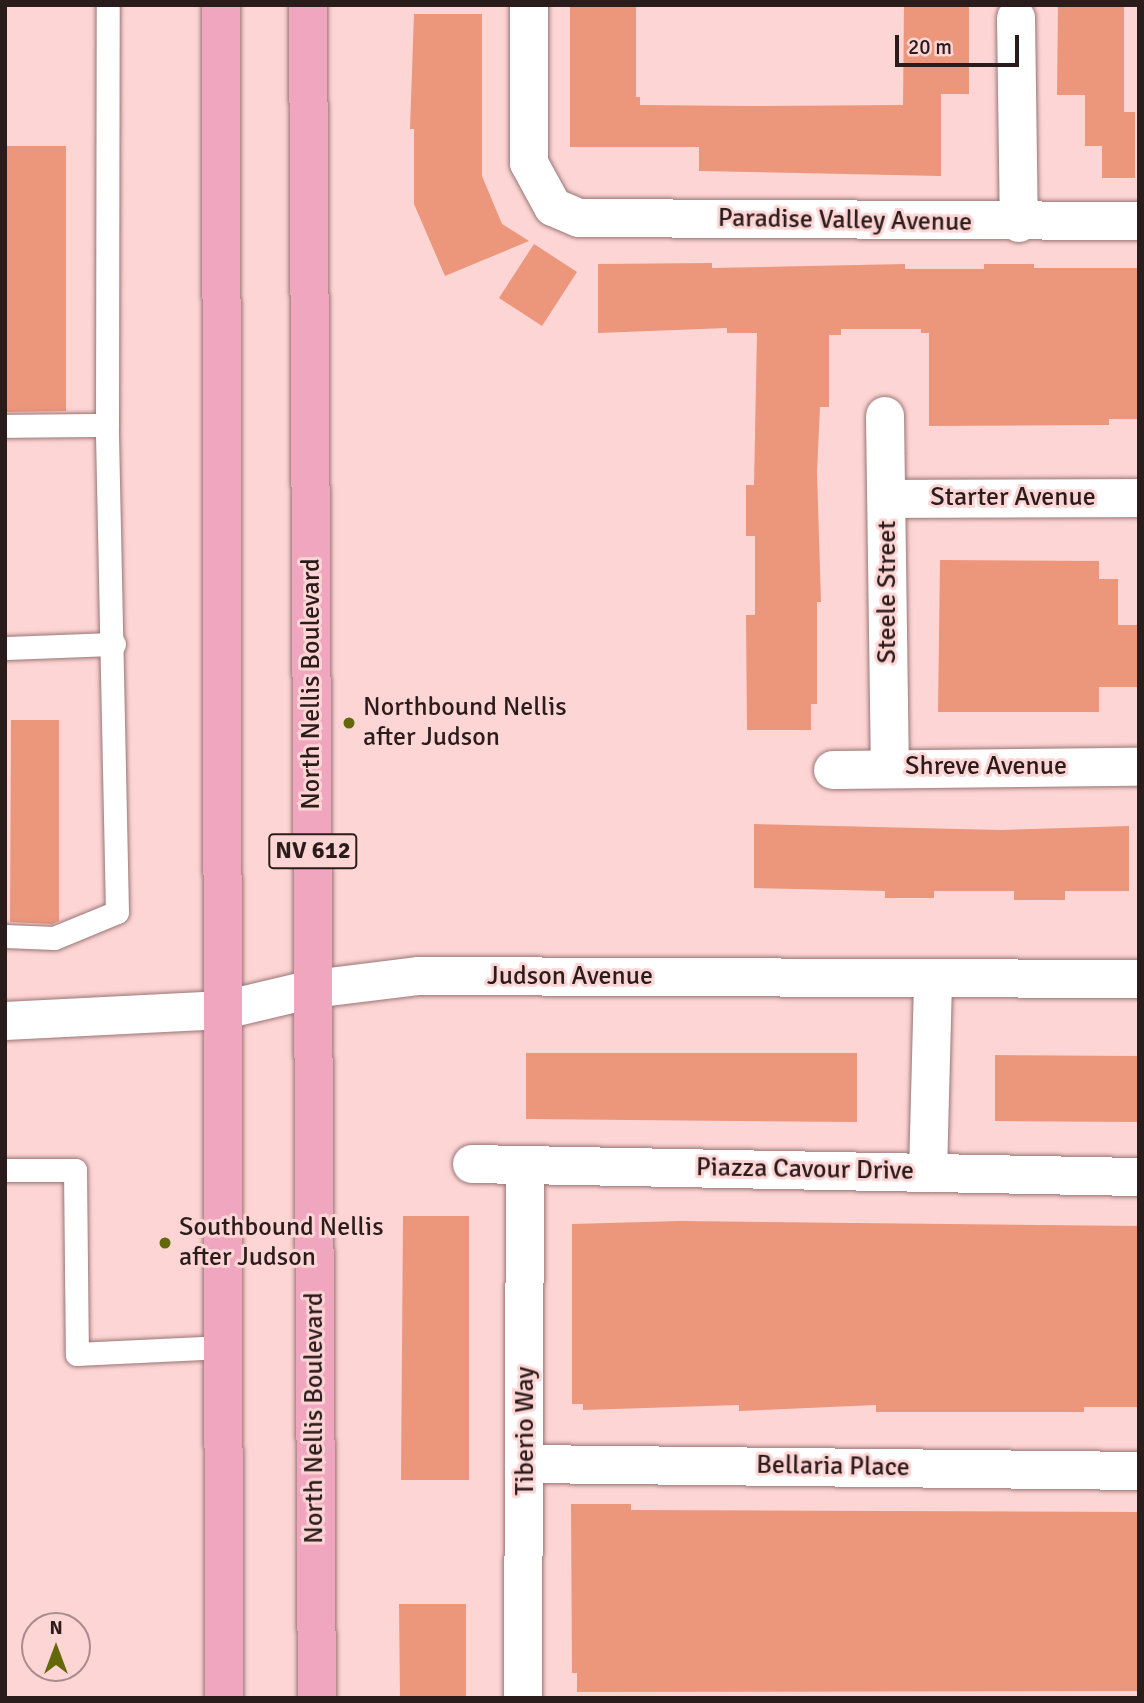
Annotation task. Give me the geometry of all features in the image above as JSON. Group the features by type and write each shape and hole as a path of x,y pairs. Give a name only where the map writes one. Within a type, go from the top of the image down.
{"main road":[{"path":"221,5 225,1698"},
{"name":"North Nellis Boulevard","path":"309,5 317,1698"}],"street":[{"name":"Paradise Valley Avenue","path":"529,5 529,163 553,207 579,218 1019,223 1139,221"},
{"path":"1016,18 1019,223"},
{"name":"Steele Street","path":"885,416 890,767"},
{"name":"Starter Avenue","path":"887,499 1139,498"},
{"name":"Shreve Avenue","path":"832,770 890,767 1139,767"},
{"name":"Judson Avenue","path":"5,1021 224,1010 313,989 419,976 1139,979"},
{"path":"928,1173 933,979"},
{"name":"Piazza Cavour Drive","path":"471,1164 1139,1177"},
{"name":"Tiberio Way","path":"523,1698 526,1464 525,1165"},
{"name":"Bellaria Place","path":"526,1464 1139,1471"}],"lane":[{"path":"5,936 54,938 117,912 114,645 107,425 108,5"},
{"path":"5,426 107,425"},
{"path":"5,648 114,645"},
{"path":"5,1170 75,1170 77,1354 223,1347"}],"building":[{"path":"570,5 636,5 636,97 640,97 640,105 748,106 903,105 904,5 969,5 969,94 941,94 941,176 699,171 699,147 570,147"},
{"path":"1058,5 1124,5 1124,112 1135,112 1135,178 1102,178 1102,146 1085,146 1085,95 1057,95"},
{"path":"414,14 482,14 482,176 502,224 529,241 445,276 414,204 414,129 410,129"},
{"path":"5,146 66,146 66,411 5,412"},
{"path":"534,244 577,272 542,326 499,298"},
{"path":"712,263 712,268 905,264 905,269 984,269 984,264 1034,264 1034,268 1139,268 1139,419 1109,419 1109,425 929,426 929,333 921,333 921,329 841,329 841,335 829,335 829,407 820,407 817,472 821,602 817,602 817,704 811,704 811,730 747,730 746,615 755,615 755,536 746,536 746,485 754,485 757,333 727,333 727,328 598,333 598,264"},
{"path":"940,560 1099,561 1099,579 1118,579 1118,625 1139,625 1139,687 1099,687 1099,712 938,712"},
{"path":"11,720 59,720 59,921 52,924 10,922"},
{"path":"754,824 1000,830 1129,826 1129,891 1065,891 1065,900 1014,900 1014,891 934,891 934,898 885,898 885,891 754,888"},
{"path":"526,1053 857,1053 857,1122 526,1119"},
{"path":"995,1055 1139,1056 1139,1122 995,1121"},
{"path":"403,1216 469,1216 469,1480 401,1480"},
{"path":"680,1221 1139,1226 1139,1407 1084,1407 1084,1412 876,1412 876,1405 739,1411 739,1405 583,1410 583,1404 572,1404 572,1224"},
{"path":"571,1504 631,1504 631,1510 1139,1512 1139,1691 577,1692 577,1673 572,1673"},
{"path":"399,1604 466,1604 466,1698 400,1698"}],"place":[{"name":"Northbound Nellis after Judson","path":"349,723"},
{"name":"Southbound Nellis after Judson","path":"165,1243"}]}
